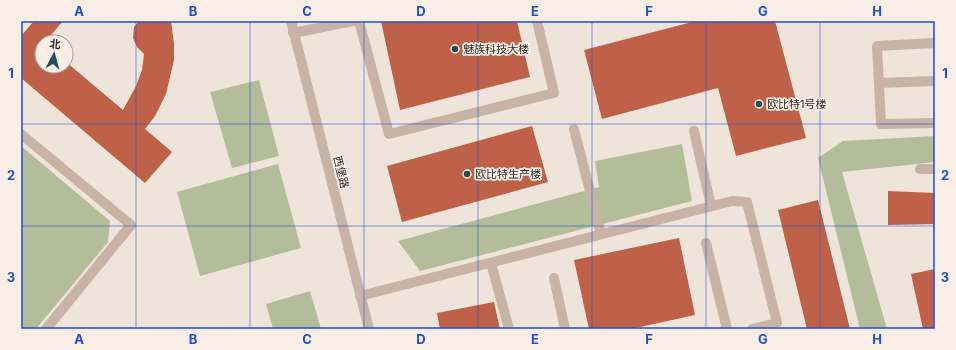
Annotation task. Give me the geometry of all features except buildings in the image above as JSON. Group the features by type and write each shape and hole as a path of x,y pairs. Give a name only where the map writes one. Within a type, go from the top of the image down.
{"street":[{"name":"西堡路","path":"291,21 369,329"},
{"path":"293,33 353,21"},
{"path":"359,21 389,134 554,92 537,21"},
{"path":"935,43 877,46 881,124 935,123"},
{"path":"879,83 935,81"},
{"path":"574,129 601,234"},
{"path":"694,131 711,206"},
{"path":"21,134 131,225 46,329"},
{"path":"920,170 935,169"},
{"path":"360,296 732,200 747,202 777,323 752,329"},
{"path":"706,243 727,329"},
{"path":"491,263 509,329"},
{"path":"554,278 565,329"}],"green space":[{"path":"259,80 279,156 232,168 210,92"},
{"path":"935,136 935,162 842,172 887,329 860,329 818,158 843,141"},
{"path":"682,144 692,201 420,271 398,241 599,187 595,161"},
{"path":"21,146 110,221 108,242 36,329 21,329"},
{"path":"278,164 301,248 200,276 177,192"},
{"path":"310,291 321,329 273,329 266,304"}],"place":[{"name":"魅族科技大楼","path":"455,49"},
{"name":"欧比特1号楼","path":"759,104"},
{"name":"欧比特生产楼","path":"467,174"}]}
